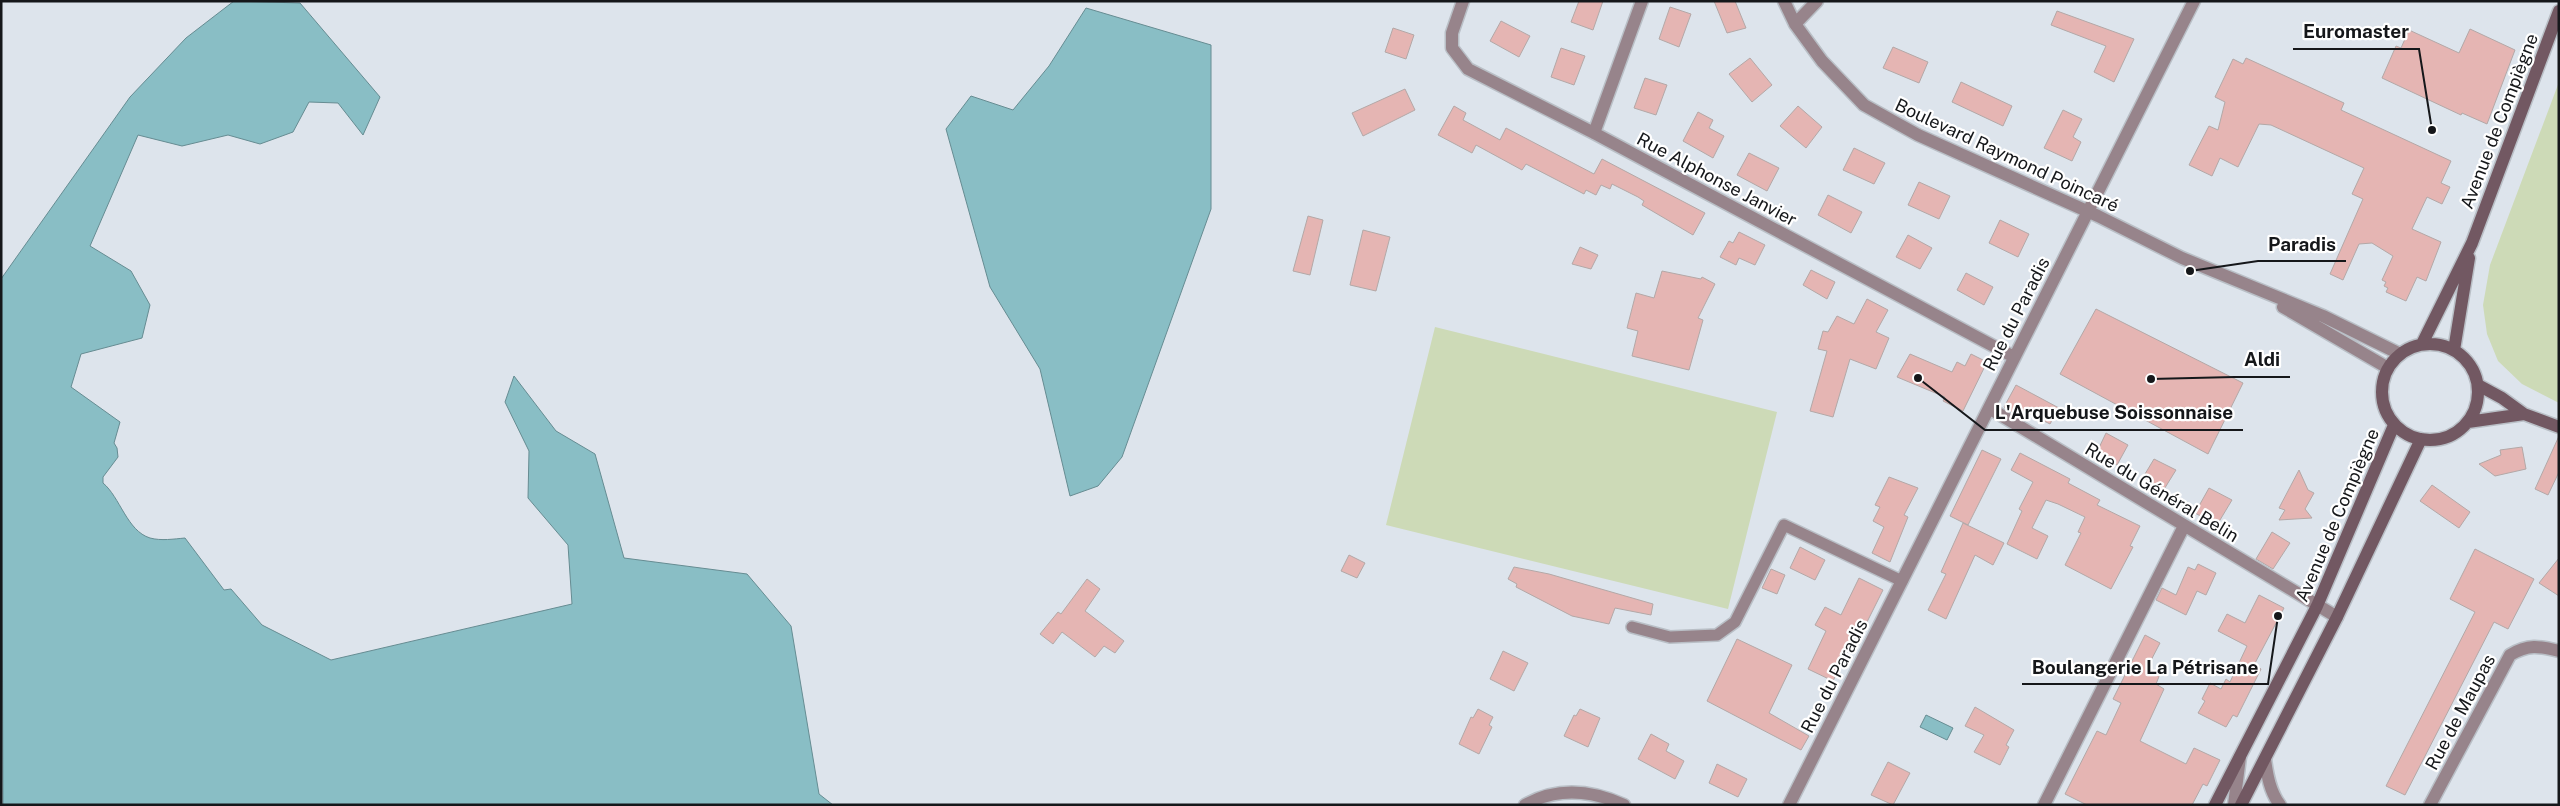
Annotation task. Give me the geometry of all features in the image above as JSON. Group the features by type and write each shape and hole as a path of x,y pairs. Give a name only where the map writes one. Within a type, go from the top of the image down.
{"main road":[{"name":"Avenue de Compiègne","path":"2422,344 2472,243 2559,11"},
{"name":"Avenue de Compiègne","path":"2454,350 2472,243"},
{"path":"2422,344 2438,344 2454,350 2465,359 2473,371 2478,385 2476,404 2468,422 2454,433 2438,439 2421,439 2407,434 2394,425 2386,413 2382,398 2382,383 2388,368 2400,354 2422,344"},
{"path":"2478,385 2502,398 2524,414 2559,427"},
{"path":"2468,422 2524,414"},
{"name":"Avenue de Compiègne","path":"2215,805 2317,606 2394,425"},
{"path":"2241,805 2336,617 2421,439"}],"street":[{"name":"Rue Alphonse Janvier","path":"1463,1 1452,33 1452,48 1460,61 1468,69 1594,133 2014,357"},
{"path":"1594,133 1642,1"},
{"name":"Boulevard Raymond Poincaré","path":"1784,1 1795,24 1822,61 1864,105 1918,135 2087,212 2182,258 2323,316 2400,354"},
{"path":"1795,24 1817,1"},
{"name":"Rue du Paradis","path":"1789,805 2194,1"},
{"name":"Boulevard Raymond Poincaré","path":"2256,289 2388,368"},
{"name":"Rue du Général Belin","path":"1989,408 2336,617"},
{"path":"2044,805 2184,526"},
{"name":"Rue de Maupas","path":"2430,805 2510,655 2524,647 2540,646 2559,651"},
{"path":"2234,805 2240,756"},
{"path":"2265,759 2275,798 2280,805"},
{"path":"1525,805 1539,797 1571,791 1603,795 1624,805"}],"lane":[{"path":"1632,627 1670,636 1717,635 1735,622 1784,525 1902,581"}],"green space":[{"path":"2559,82 2559,403 2522,384 2498,361 2487,334 2483,305 2490,265"},
{"path":"1435,327 1777,412 1728,609 1386,525"}],"water":[{"path":"234,1 300,3 380,97 363,135 338,103 309,102 293,132 260,144 228,135 182,146 138,135 90,246 131,271 150,305 142,338 81,354 71,387 120,422 114,443 117,448 118,457 103,477 103,483 135,528 142,534 154,539 185,538 224,590 231,589 262,625 331,660 572,604 568,545 528,498 529,451 505,402 514,376 556,431 595,454 624,558 747,574 791,626 819,794 833,805 3,805 1,279 130,97 186,38"},
{"path":"1086,8 1211,45 1211,209 1122,457 1098,486 1070,496 1040,369 990,287 946,129 971,96 1013,110 1049,66"},
{"path":"1926,715 1953,728 1947,740 1920,727"}],"building":[{"path":"1579,1 1603,1 1593,30 1571,22"},
{"path":"1714,1 1735,1 1746,28 1727,33"},
{"path":"1670,7 1691,14 1679,47 1659,39"},
{"path":"2057,11 2134,39 2114,82 2094,72 2106,46 2051,25"},
{"path":"1501,21 1530,36 1519,57 1490,41"},
{"path":"1393,28 1414,35 1406,59 1385,52"},
{"path":"2470,29 2515,50 2487,124 2462,113 2461,115 2382,78 2396,46 2401,48 2409,30 2459,53"},
{"path":"1893,47 1928,62 1919,83 1883,68"},
{"path":"1561,48 1585,56 1574,85 1551,77"},
{"path":"1750,58 1772,85 1752,102 1729,74"},
{"path":"2246,58 2344,103 2341,110 2451,161 2441,183 2450,187 2442,204 2427,197 2412,229 2441,242 2426,281 2417,277 2406,301 2386,292 2388,288 2384,286 2386,282 2382,280 2393,256 2372,243 2359,244 2343,280 2330,274 2363,199 2352,194 2364,168 2271,125 2259,124 2238,167 2220,158 2212,176 2189,165 2209,126 2218,130 2225,102 2215,97 2233,59 2243,64"},
{"path":"1645,78 1667,85 1656,115 1634,108"},
{"path":"1961,82 2012,106 2003,126 1952,102"},
{"path":"1405,89 1415,110 1363,136 1352,113"},
{"path":"1454,106 1466,113 1463,120 1500,140 1506,128 1594,174 1602,159 1705,213 1693,235 1642,205 1644,201 1638,197 1612,184 1610,189 1601,185 1596,195 1586,190 1584,194 1526,164 1522,170 1476,145 1472,153 1438,135"},
{"path":"1798,106 1822,127 1806,148 1780,126"},
{"path":"2063,110 2082,119 2073,137 2081,142 2072,161 2044,148"},
{"path":"1698,112 1713,120 1709,128 1724,136 1713,158 1683,141"},
{"path":"1854,148 1885,163 1874,184 1843,170"},
{"path":"1749,153 1779,168 1767,191 1737,175"},
{"path":"1919,182 1950,196 1939,219 1908,205"},
{"path":"1828,195 1862,212 1851,233 1818,215"},
{"path":"1308,216 1323,220 1310,275 1293,271"},
{"path":"2000,220 2029,234 2018,257 1989,243"},
{"path":"1363,230 1390,237 1376,291 1350,285"},
{"path":"1739,232 1765,245 1755,265 1739,258 1736,265 1720,257 1729,241 1733,243"},
{"path":"1908,235 1932,248 1920,269 1896,257"},
{"path":"1580,247 1598,255 1591,269 1572,264"},
{"path":"1811,270 1835,282 1827,299 1803,285"},
{"path":"1662,271 1701,279 1702,277 1715,284 1698,318 1703,320 1689,370 1632,356 1638,331 1627,328 1636,293 1654,298"},
{"path":"1966,273 1993,287 1984,305 1957,290"},
{"path":"1867,299 1888,310 1876,332 1889,338 1876,369 1850,359 1833,417 1810,411 1827,351 1818,349 1823,331 1828,332 1837,316 1854,324"},
{"path":"2096,309 2243,383 2208,454 2060,374"},
{"path":"1910,354 1952,372 1957,362 1965,366 1971,354 1987,362 1963,411 1943,401 1945,397 1897,377"},
{"path":"2016,385 2059,408 2050,424 2030,414 2026,421 2004,407"},
{"path":"2106,433 2128,445 2117,465 2096,454"},
{"path":"2559,436 2559,472 2548,495 2535,489"},
{"path":"2522,447 2526,469 2495,476 2479,464 2501,455 2500,450"},
{"path":"1982,450 2001,459 1968,525 1950,516"},
{"path":"2020,453 2070,479 2068,483 2100,500 2097,505 2140,526 2130,546 2133,547 2111,589 2065,565 2081,533 2078,532 2085,517 2058,504 2046,500 2032,528 2048,536 2037,559 2007,544 2022,511 2019,509 2033,482 2011,470"},
{"path":"2154,459 2176,470 2163,491 2142,479"},
{"path":"2299,470 2308,490 2314,493 2305,509 2312,518 2279,520 2285,510 2279,508"},
{"path":"1889,477 1918,488 1904,515 1908,517 1890,562 1872,553 1884,527 1873,521 1880,507 1875,505"},
{"path":"2432,485 2470,512 2459,528 2420,501"},
{"path":"2209,488 2232,500 2217,525 2195,513"},
{"path":"1963,523 2004,543 1993,565 1975,555 1946,619 1928,610 1946,574 1941,572"},
{"path":"2272,532 2290,543 2273,569 2256,559"},
{"path":"1800,547 1825,560 1815,580 1790,568"},
{"path":"2475,549 2534,579 2508,629 2494,622 2405,795 2386,786 2475,612 2450,599"},
{"path":"1349,555 1365,563 1357,578 1341,571"},
{"path":"2559,558 2559,596 2539,583"},
{"path":"2198,564 2216,573 2206,595 2197,591 2186,615 2156,600 2162,588 2176,595 2188,567 2195,570"},
{"path":"1514,567 1549,574 1653,604 1651,615 1615,608 1609,624 1572,616 1516,587 1517,584 1508,579"},
{"path":"1771,569 1785,575 1777,594 1762,588"},
{"path":"1859,578 1883,590 1863,630 1859,628 1833,681 1808,669 1826,631 1815,625 1825,607 1841,615"},
{"path":"1087,579 1100,589 1085,611 1124,641 1115,653 1104,646 1095,657 1062,632 1053,644 1040,634 1058,612 1061,614"},
{"path":"2259,595 2284,608 2254,665 2261,669 2237,717 2233,715 2226,727 2198,713 2205,701 2202,699 2210,683 2221,689 2226,679 2230,682 2247,646 2218,631 2227,614 2245,623"},
{"path":"2145,635 2160,643 2147,668 2160,674 2156,684 2164,689 2140,741 2186,764 2194,748 2220,760 2207,786 2203,784 2192,805 2087,805 2065,794 2097,731 2106,735 2121,703 2113,699"},
{"path":"1737,639 1792,665 1769,713 1809,736 1801,750 1707,701"},
{"path":"1503,651 1528,663 1514,691 1490,679"},
{"path":"1975,707 2014,730 2006,745 2009,747 2000,765 1974,752 1984,735 1965,726"},
{"path":"1478,709 1493,717 1489,725 1492,727 1479,754 1459,744 1471,717 1473,718"},
{"path":"1580,709 1600,718 1588,747 1564,736 1574,715 1576,716"},
{"path":"1651,734 1669,744 1666,751 1684,761 1675,779 1638,759"},
{"path":"1888,762 1910,773 1893,805 1871,795"},
{"path":"1717,764 1747,779 1738,797 1709,783"}],"place":[{"name":"Euromaster","path":"2432,130"},
{"name":"Paradis","path":"2190,271"},
{"name":"L'Arquebuse Soissonnaise","path":"1918,378"},
{"name":"Aldi","path":"2151,379"},
{"name":"Boulangerie La Pétrisane","path":"2278,616"}]}
